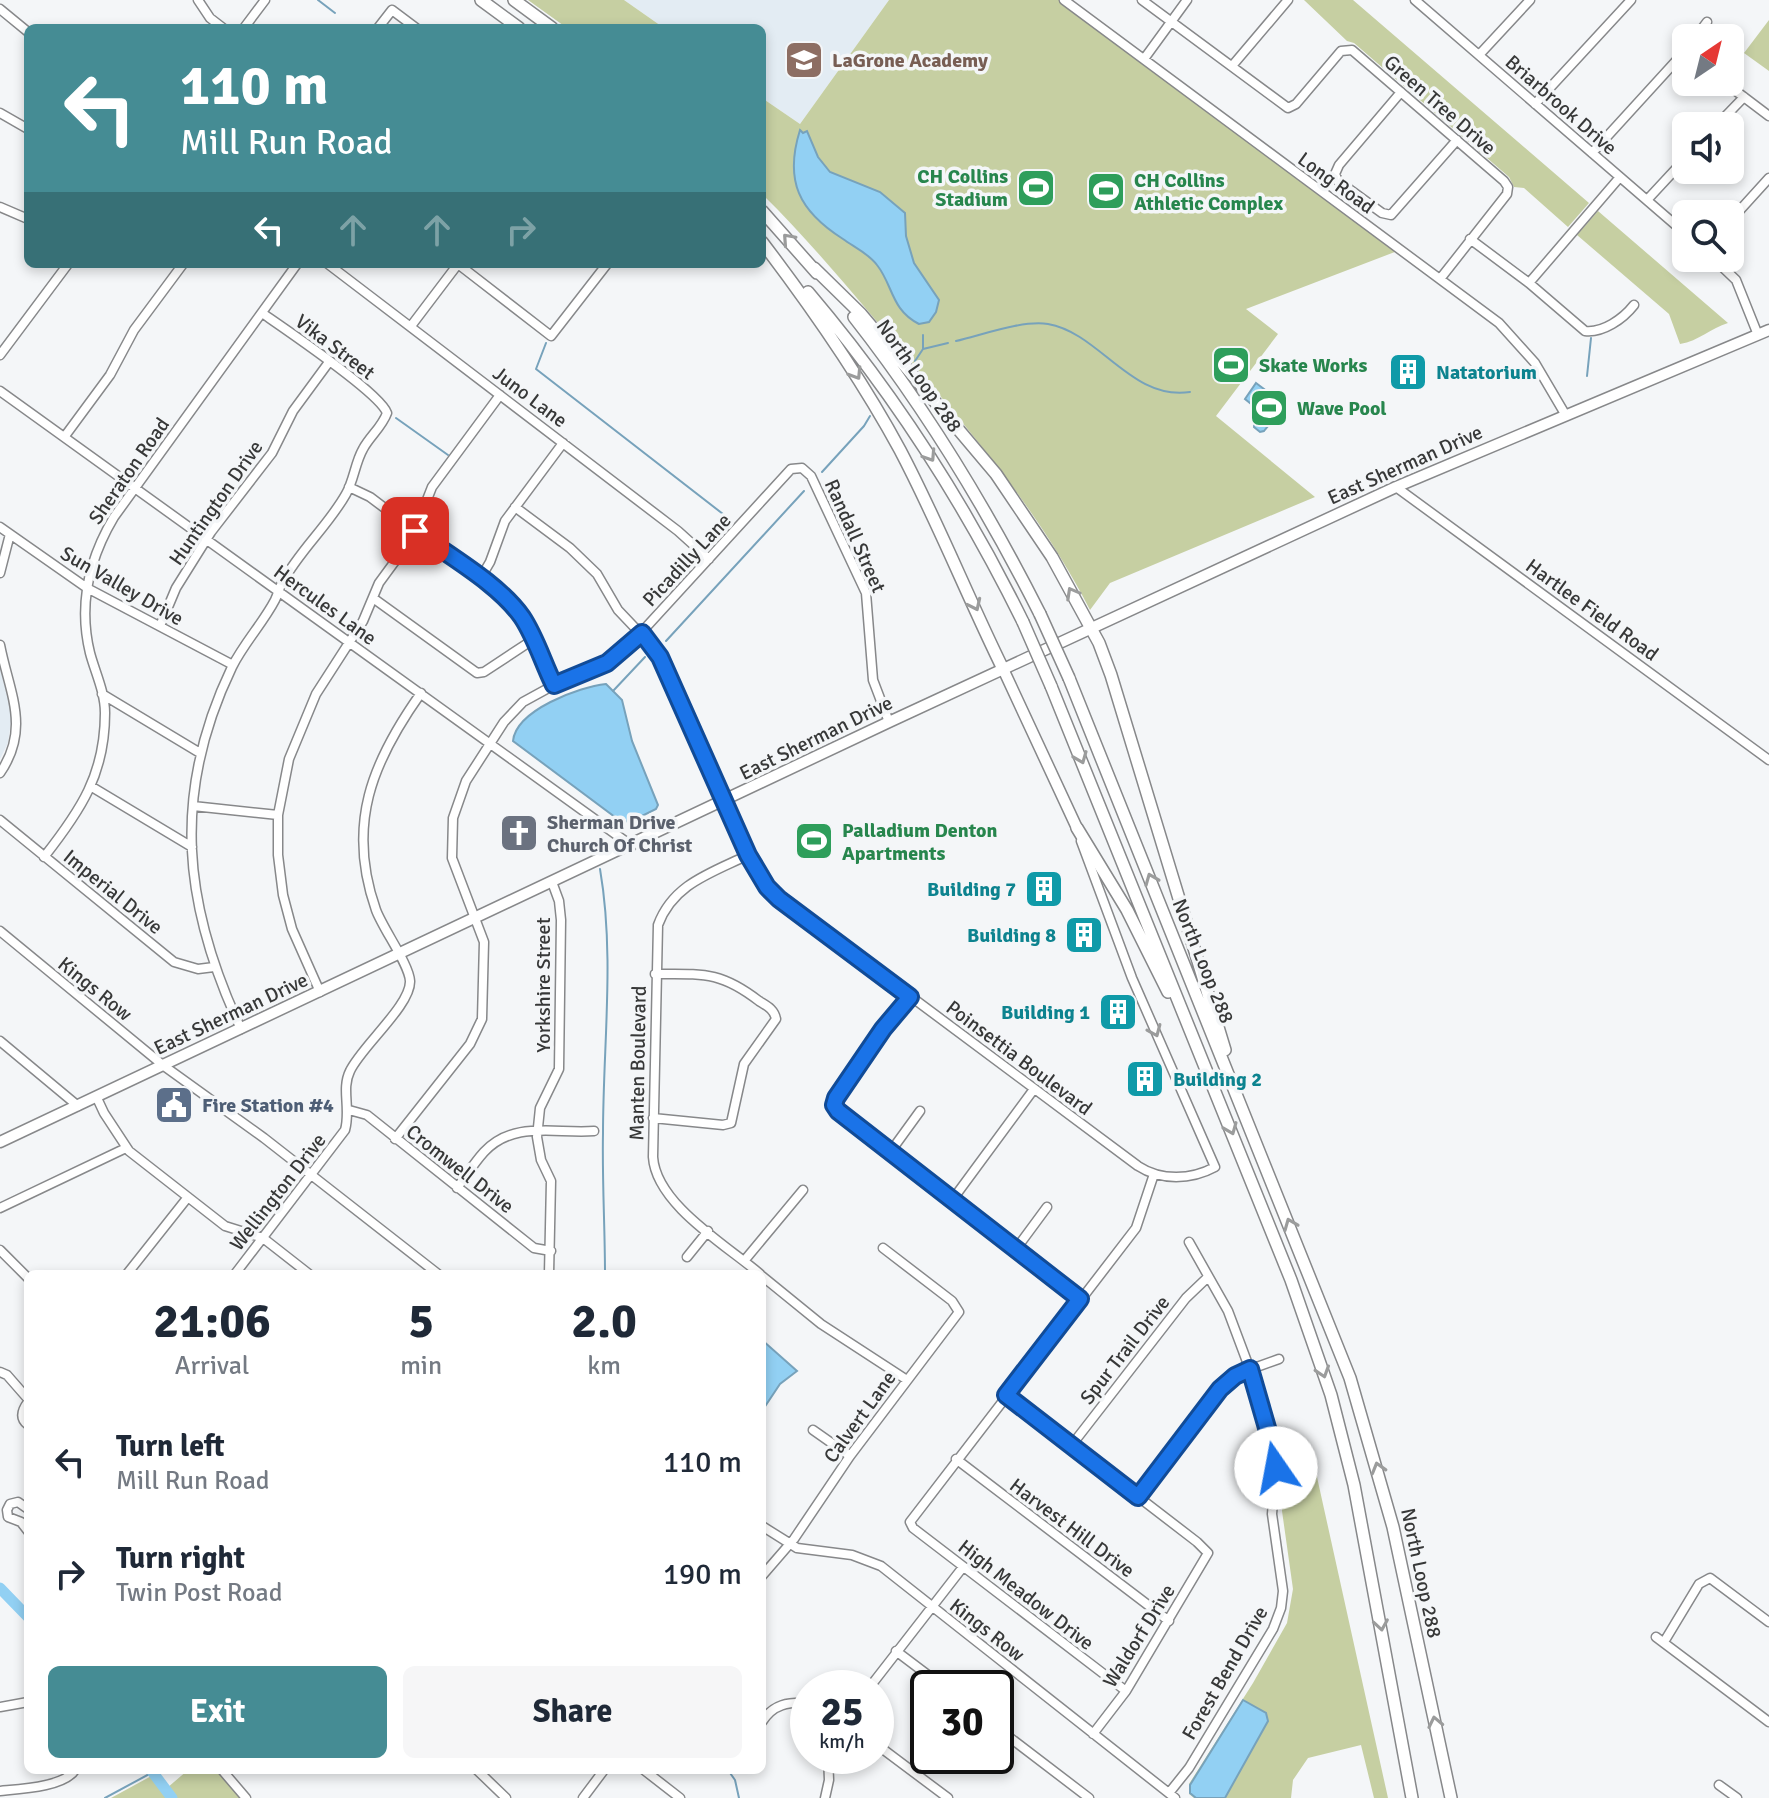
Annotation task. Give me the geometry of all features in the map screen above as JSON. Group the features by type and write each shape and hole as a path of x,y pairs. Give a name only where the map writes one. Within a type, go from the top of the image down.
{"highway":[{"path":"481,0 514,24"},
{"path":"514,0 547,24"},
{"name":"North Loop 288","path":"766,215 814,268 894,370 951,454 990,517 1069,678 1350,1378 1393,1527 1451,1798"},
{"path":"766,247 830,334 878,411 926,504 1004,671"},
{"name":"North Loop 288","path":"766,247 832,321 926,449 972,525 1023,622 1051,686 1291,1280 1335,1408 1367,1546 1412,1798"},
{"path":"814,268 861,314 996,474 1052,557 1092,629 1111,675 1224,1040 1228,1071"},
{"path":"1077,828 1127,910 1201,1057"}],"main road":[{"name":"East Sherman Drive","path":"0,1142 724,803 889,722 1396,487 1764,332"},
{"path":"1004,671 1077,828"}],"street":[{"path":"198,0 218,24"},
{"path":"247,24 265,0"},
{"name":"Long Road","path":"1064,0 1488,314 1521,345 1542,373 1565,414"},
{"path":"1142,0 1232,66 1288,0"},
{"path":"1144,59 1187,0"},
{"path":"1479,55 1530,0"},
{"path":"1535,104 1628,3 1616,0"},
{"name":"Briarbrook Drive","path":"1423,2 1479,55 1672,222"},
{"path":"0,9 24,29"},
{"path":"381,24 392,10 411,24"},
{"name":"Green Tree Drive","path":"1232,66 1291,107 1341,51 1347,49 1355,52 1503,179 1509,189 1506,196 1470,239"},
{"path":"1592,153 1672,66"},
{"path":"1401,92 1339,165 1336,176 1389,216 1457,140"},
{"path":"1730,112 1744,97 1769,116"},
{"path":"0,113 24,127"},
{"path":"1647,200 1672,173"},
{"path":"1529,283 1620,177"},
{"path":"1744,206 1769,178"},
{"path":"0,207 24,217"},
{"path":"1440,279 1470,239 1588,332 1623,318 1634,305"},
{"path":"0,355 65,268"},
{"path":"65,436 110,375 134,330 180,268"},
{"name":"Sheraton Road","path":"44,857 81,808 92,787 104,737 102,694 85,626 92,563 103,536 294,268"},
{"name":"Juno Lane","path":"333,268 678,531 709,559"},
{"path":"411,326 455,268"},
{"path":"463,268 551,336 604,268"},
{"path":"1728,272 1736,280 1764,332"},
{"name":"Vika Street","path":"262,313 359,384 386,411 385,418 361,452 349,487"},
{"name":"Huntington Drive","path":"160,626 176,588 207,539 270,456 293,411 329,362"},
{"name":"Hercules Lane","path":"0,391 632,846"},
{"path":"320,992 304,959 286,907 278,855 278,815 289,759 316,694 363,621 379,583 415,531 432,487 500,395"},
{"path":"480,579 490,562 501,529 563,443"},
{"name":"Picadilly Lane","path":"395,1139 478,1030 484,1003 484,942 457,876 452,858 451,832 460,794 490,743 517,707 554,685 607,663 642,633 787,471 794,467"},
{"name":"Randall Street","path":"794,467 802,468 811,476 863,585 869,607 873,680 889,722"},
{"path":"241,1029 214,967 198,908 192,869 193,806 200,753 233,665 282,583 349,487 370,497 516,609 534,639 554,685"},
{"name":"Hartlee Field Road","path":"1396,487 1769,760"},
{"name":"Poinsettia Boulevard","path":"515,507 588,565 602,581 623,616 642,633 660,657 748,855 767,887 1131,1161 1154,1174"},
{"name":"Sun Valley Drive","path":"0,527 87,588 233,665"},
{"path":"0,573 10,534"},
{"path":"373,598 477,673 484,672 534,639"},
{"path":"0,645 17,719 14,747 0,773"},
{"name":"Wellington Drive","path":"238,1270 345,1130 350,1070 406,997 410,978 375,908 365,864 364,827 369,790 376,769 395,730 421,693"},
{"path":"102,694 200,753"},
{"path":"92,787 192,847"},
{"path":"193,806 278,815"},
{"name":"Imperial Drive","path":"0,820 174,962 198,969 214,967"},
{"path":"956,1459 1136,1228 1154,1174 1178,1177 1203,1173 1215,1167 1132,978 1077,828"},
{"name":"Manten Boulevard","path":"748,855 686,885 672,899 657,928 653,1164 659,1182 671,1200 755,1270"},
{"name":"Yorkshire Street","path":"549,1270 551,1181 537,1145 540,1108 559,1069 561,920 559,901 552,882"},
{"name":"Kings Row","path":"0,931 164,1066 312,1175 433,1270"},
{"path":"653,1118 723,1125 731,1123 744,1064 776,1019 772,1010 723,978 655,974"},
{"path":"910,997 883,1029 834,1105 1080,1299"},
{"path":"0,1041 78,1106"},
{"path":"953,1199 1034,1089"},
{"path":"97,1098 126,1148 225,1226 263,1238 304,1270"},
{"name":"Cromwell Drive","path":"349,1110 367,1115 534,1248 551,1251"},
{"path":"891,1151 920,1111"},
{"path":"457,1188 495,1141 510,1134 538,1130 594,1131"},
{"path":"0,1208 126,1148"},
{"path":"744,1261 803,1190"},
{"path":"130,1270 188,1197"},
{"path":"1016,1249 1047,1207"},
{"path":"687,1257 708,1231"},
{"name":"Forest Bend Drive","path":"1172,1796 1273,1629 1283,1600 1283,1580 1272,1514 1276,1460 1250,1369 1228,1311 1189,1242"},
{"name":"Calvert Lane","path":"766,1571 959,1309 883,1248"},
{"path":"0,1250 24,1274"},
{"name":"Spur Trail Drive","path":"1071,1446 1186,1298 1208,1277"},
{"name":"Manten Boulevard","path":"766,1279 821,1324 907,1380"},
{"path":"1006,1395 1138,1497 1220,1389 1235,1376 1279,1359"},
{"path":"0,1372 7,1375 24,1395"},
{"path":"813,1430 850,1456"},
{"name":"High Meadow Drive","path":"956,1459 910,1522 913,1528 1126,1691"},
{"name":"Harvest Hill Drive","path":"956,1459 1169,1621"},
{"name":"Waldorf Drive","path":"1093,1734 1126,1691 1208,1553 1138,1497"},
{"path":"24,1506 18,1502 10,1504 7,1510 8,1517 24,1526"},
{"name":"Kings Row","path":"766,1529 788,1544 810,1552 848,1554 881,1566 1172,1796"},
{"path":"882,1670 963,1567"},
{"path":"1769,1622 1710,1578 1699,1584 1660,1639 1769,1722"},
{"path":"896,1651 921,1670"},
{"path":"0,1707 24,1703"},
{"path":"766,1716 784,1703 790,1703"},
{"path":"1014,1741 1089,1798"},
{"path":"894,1758 948,1798"},
{"path":"0,1791 59,1781 73,1774"},
{"path":"225,1774 246,1798"},
{"path":"481,1774 506,1798"},
{"path":"583,1798 601,1774"},
{"path":"649,1774 680,1798"},
{"path":"825,1798 829,1774"},
{"path":"1719,1785 1737,1798"}],"shaded area":[{"name":"LaGrone Academy","path":"624,0 889,0 800,124 766,101 766,24 658,24"},
{"path":"0,669 12,714 8,743 0,759"}],"green space":[{"path":"528,0 624,0 658,24 561,24"},
{"path":"889,0 1064,0 1400,250 1246,309 1278,334 1216,416 1315,497 1110,583 1090,610 1031,512 985,451 839,277 766,198 766,101 800,124"},
{"path":"1304,0 1353,0 1589,203 1568,227 1524,188 1514,187 1509,177 1354,43 1347,41"},
{"path":"1769,20 1769,71 1744,53"},
{"path":"1598,211 1728,323 1680,344 1669,314 1577,235"},
{"path":"1313,1459 1388,1798 1374,1798 1361,1745 1308,1758 1293,1780 1291,1798 1194,1798 1189,1794 1189,1784 1287,1623 1293,1589 1282,1511 1286,1466"},
{"path":"155,1774 167,1788 183,1774 225,1774 246,1798 111,1798"}],"water":[{"path":"800,130 803,133 807,131 818,157 830,172 880,192 905,213 906,236 914,263 939,300 929,322 919,324 903,312 873,261 828,228 806,206 795,180 795,148"},
{"name":"Wave Pool","path":"1256,383 1272,395 1281,394 1282,400 1277,414 1260,432 1254,427 1256,408 1245,399"},
{"path":"606,684 622,700 632,741 658,805 630,822 619,820 513,741 525,719 550,702"},
{"path":"766,1344 797,1371 780,1384 766,1405"},
{"path":"1243,1700 1266,1713 1268,1721 1225,1798 1196,1798 1190,1793 1190,1785"}],"waterway":[{"path":"318,0 335,13"},
{"path":"956,341 1014,326 1048,324 1084,340 1150,386 1169,392 1190,392"},
{"path":"923,335 923,349"},
{"path":"1587,376 1591,338"},
{"path":"546,343 536,369 732,521"},
{"path":"915,361 923,349 948,343"},
{"path":"822,472 870,416"},
{"path":"396,418 448,455"},
{"path":"666,641 804,491"},
{"path":"613,691 645,657"},
{"path":"600,869 608,968 603,1100 605,1270"},
{"path":"0,1588 24,1613"},
{"path":"105,1798 149,1774"},
{"path":"154,1774 172,1798"},
{"path":"731,1774 739,1798"}],"place":[{"name":"LaGrone Academy","path":"804,60"},
{"name":"CH Collins Stadium","path":"1036,188"},
{"name":"CH Collins Athletic Complex","path":"1106,191"},
{"name":"Skate Works","path":"1231,365"},
{"name":"Natatorium","path":"1408,372"},
{"name":"Wave Pool","path":"1269,408"},
{"name":"Sherman Drive Church Of Christ","path":"519,833"},
{"name":"Palladium Denton Apartments","path":"814,841"},
{"name":"Building 7","path":"1044,889"},
{"name":"Building 8","path":"1084,935"},
{"name":"Building 1","path":"1118,1012"},
{"name":"Building 2","path":"1145,1079"},
{"name":"Fire Station #4","path":"174,1105"}],"route":[{"path":"415,531 496,590 516,609 529,628 554,685 607,663 642,633 660,657 696,733 727,811 767,887 910,997 883,1029 834,1105 1080,1299 1006,1395 1138,1497 1220,1389 1235,1376 1250,1369 1276,1468"}]}
